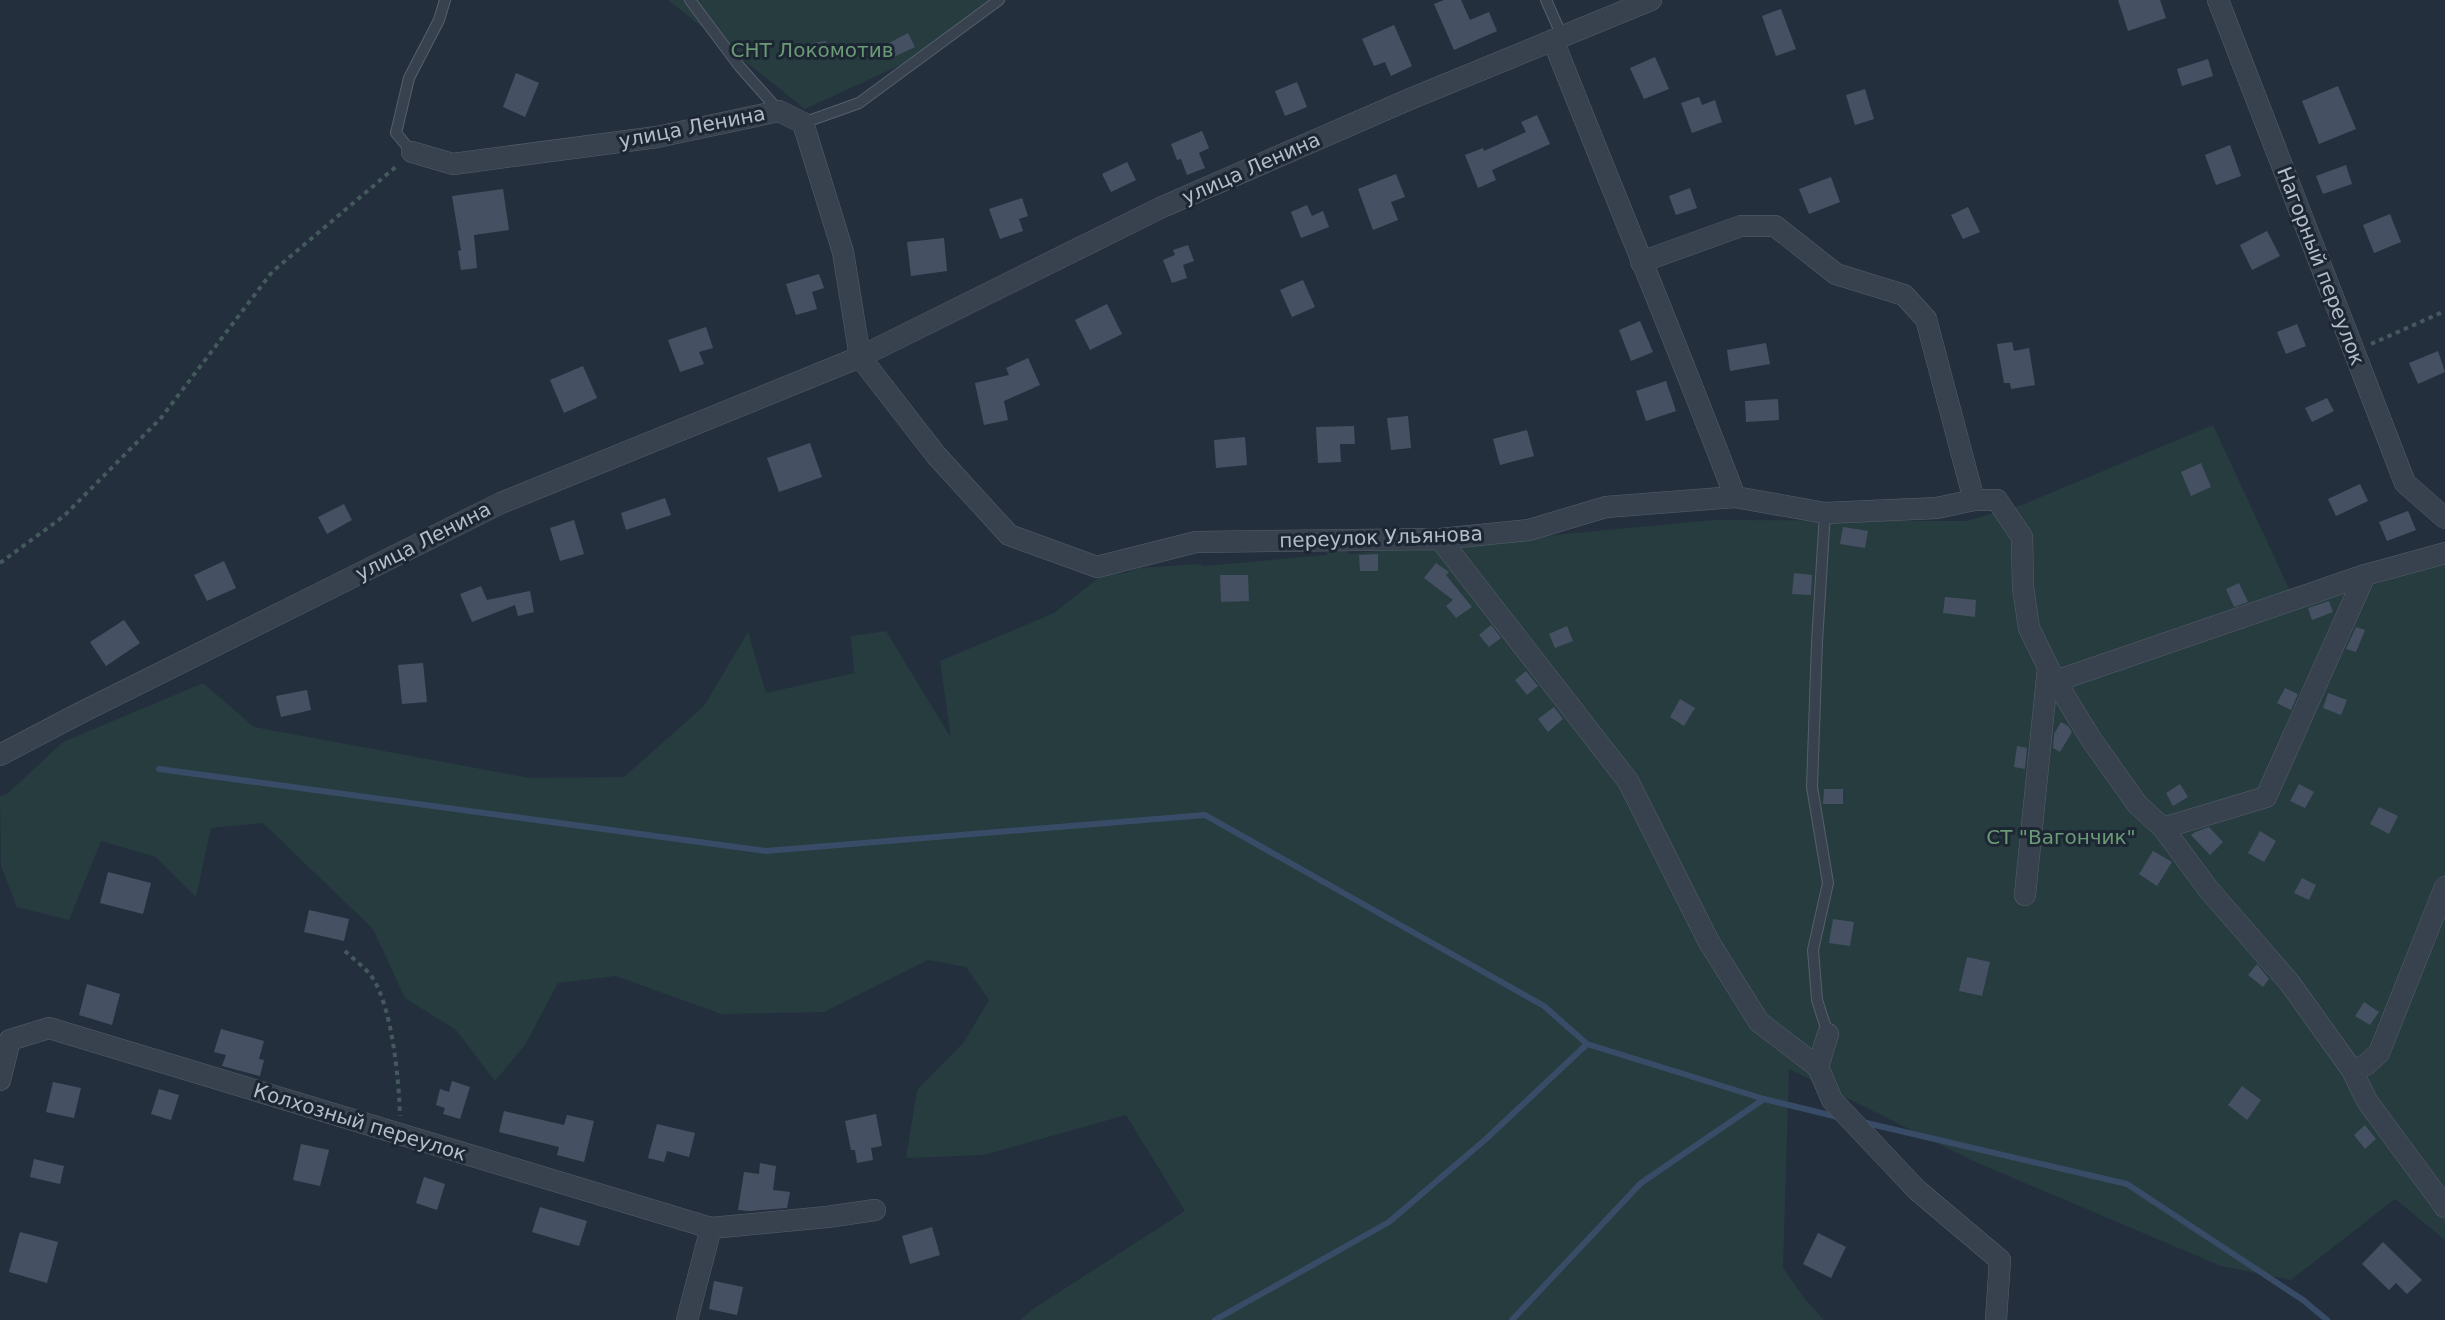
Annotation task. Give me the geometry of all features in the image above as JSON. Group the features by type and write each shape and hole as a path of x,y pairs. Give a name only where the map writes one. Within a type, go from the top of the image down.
{"street":[{"name":"улица Ленина","path":"0,755 501,502 860,357 1160,208 1410,99 1651,0"},
{"name":"Нагорный переулок","path":"2218,0 2404,483 2445,518"},
{"path":"1557,38 1641,262 1687,372 1735,497"},
{"name":"улица Ленина","path":"412,152 453,164 657,137 779,111 802,123"},
{"path":"802,123 843,252 860,357"},
{"path":"1641,262 1741,226 1775,226 1836,274 1904,295 1926,319 1974,500 1997,500 2022,537 2023,587 2029,628 2052,675 2091,740 2137,804 2163,828 2209,890 2289,982 2352,1070 2367,1101 2445,1207"},
{"name":"переулок Ульянова","path":"860,357 936,455 1008,535 1097,567 1196,542 1440,539 1529,530 1606,507 1735,497 1826,513 1937,508 1974,500"},
{"path":"1440,539 1628,782 1709,942 1759,1022 1818,1067 1832,1100 1909,1182 2000,1260 1996,1320"},
{"path":"2052,675 2365,575 2445,553"},
{"path":"2163,828 2266,797 2365,575"},
{"path":"2025,895 2052,675"},
{"path":"2352,1070 2366,1065 2379,1053 2445,887"},
{"name":"Колхозный переулок","path":"5,1037 48,1028 711,1228 875,1210"},
{"path":"1818,1067 1828,1034"},
{"path":"0,1080 5,1037"},
{"path":"687,1320 711,1228"}],"lane":[{"path":"412,152 396,133 409,78 439,20 445,0"},
{"path":"690,0 740,68 779,111"},
{"path":"802,123 859,103 999,0"},
{"path":"1546,0 1557,38"},
{"path":"1826,513 1817,642 1812,787 1828,883 1813,950 1817,1000 1828,1034"}],"path":[{"path":"0,563 64,516 161,418 272,272 412,152"},
{"path":"2354,351 2445,312"},
{"path":"345,951 372,977 387,1011 399,1092 400,1134"}],"green space":[{"name":"СНТ Локомотив","path":"668,0 995,0 905,63 805,109"},
{"name":"СТ \"Вагончик\"","path":"2213,425 2298,608 2445,562 2445,1240 2395,1199 2291,1280 2221,1266 1973,1161 1789,1069 1783,1268 1805,1299 1824,1320 1020,1320 1033,1309 1185,1211 1126,1115 984,1155 906,1158 917,1090 964,1042 989,1000 966,967 928,960 824,1012 721,1014 616,976 558,983 525,1045 495,1081 456,1030 405,998 373,929 263,823 211,828 196,897 156,857 101,841 69,920 17,907 1,866 0,796 7,794 63,742 203,683 254,727 530,778 624,777 704,706 748,632 766,693 854,673 851,636 886,631 951,738 940,661 1054,613 1102,575 1126,573 1139,568 1200,564 1203,566 1327,555 1328,546 1345,547 1348,554 1386,550 1387,545 1426,547 1714,520 1966,521 2022,505"}],"building":[{"path":"1444,0 1461,0 1470,20 1489,12 1497,31 1454,50 1434,4"},
{"path":"2118,0 2160,0 2166,18 2128,31"},
{"path":"1781,9 1796,49 1776,56 1762,16"},
{"path":"1394,25 1412,66 1391,76 1385,62 1374,66 1362,39"},
{"path":"908,33 915,47 894,57 887,44"},
{"path":"826,41 828,57 807,59 805,44"},
{"path":"1655,57 1669,89 1644,99 1630,68"},
{"path":"2208,59 2213,76 2182,86 2177,69"},
{"path":"516,73 539,83 525,117 503,107"},
{"path":"1297,82 1307,107 1285,116 1275,91"},
{"path":"2338,86 2356,129 2319,144 2302,101"},
{"path":"1865,89 1874,119 1855,125 1846,95"},
{"path":"1699,97 1702,105 1715,100 1722,122 1692,133 1681,103"},
{"path":"1537,115 1550,144 1492,170 1496,180 1478,188 1465,155 1483,148 1484,151 1526,132 1521,122"},
{"path":"1202,131 1209,148 1199,153 1205,168 1187,175 1181,159 1177,160 1171,144"},
{"path":"2230,145 2241,176 2216,185 2205,155"},
{"path":"1127,162 1136,180 1111,192 1102,174"},
{"path":"2346,165 2352,184 2323,194 2316,176"},
{"path":"1396,174 1405,197 1391,202 1398,220 1373,230 1358,189"},
{"path":"1831,177 1840,202 1809,214 1799,189"},
{"path":"1690,188 1697,208 1676,215 1669,196"},
{"path":"503,189 509,230 474,235 477,268 461,270 458,251 461,250 452,196"},
{"path":"1022,198 1028,216 1019,219 1023,231 1000,239 989,209"},
{"path":"1307,205 1312,216 1323,211 1329,227 1301,238 1291,212"},
{"path":"1968,207 1980,232 1963,239 1951,215"},
{"path":"2390,214 2401,242 2374,253 2363,225"},
{"path":"2267,231 2280,256 2252,270 2240,245"},
{"path":"944,238 947,271 911,276 907,242"},
{"path":"1188,245 1194,261 1183,265 1187,278 1172,283 1163,260 1175,255 1173,250"},
{"path":"819,274 824,288 812,292 817,309 796,315 786,284"},
{"path":"1303,280 1315,307 1292,317 1280,290"},
{"path":"1107,304 1122,334 1090,350 1075,320"},
{"path":"1640,321 1653,352 1631,361 1619,330"},
{"path":"2297,324 2306,346 2286,354 2277,332"},
{"path":"706,327 713,348 699,352 704,364 680,372 668,340"},
{"path":"2012,342 2014,351 2029,348 2035,385 2011,389 2010,383 2004,383 1997,344"},
{"path":"1766,343 1770,364 1730,371 1727,350"},
{"path":"2438,351 2445,372 2418,384 2409,363"},
{"path":"1028,358 1040,385 1004,401 1008,420 984,425 975,383 1009,375 1006,368"},
{"path":"583,366 597,398 564,413 550,380"},
{"path":"1666,381 1676,411 1646,421 1636,391"},
{"path":"2327,398 2334,411 2312,422 2305,408"},
{"path":"1778,399 1779,420 1746,422 1745,401"},
{"path":"1408,416 1411,448 1391,450 1387,418"},
{"path":"1354,426 1355,444 1340,444 1341,462 1318,463 1316,427"},
{"path":"1527,430 1534,456 1500,465 1493,439"},
{"path":"1245,437 1247,465 1216,468 1214,440"},
{"path":"810,443 822,477 779,492 767,458"},
{"path":"2201,463 2211,487 2191,496 2181,472"},
{"path":"2360,484 2368,501 2336,516 2328,499"},
{"path":"665,498 671,515 626,530 621,513"},
{"path":"344,504 352,520 327,534 318,517"},
{"path":"2408,511 2416,530 2387,541 2379,522"},
{"path":"574,520 584,554 560,561 550,528"},
{"path":"1843,527 1868,531 1865,548 1840,544"},
{"path":"1378,554 1378,571 1360,571 1359,555"},
{"path":"224,561 236,588 207,601 194,575"},
{"path":"1436,563 1449,572 1446,575 1472,607 1456,618 1446,606 1453,600 1424,578"},
{"path":"1794,573 1812,575 1811,595 1792,594"},
{"path":"1220,575 1248,575 1249,601 1221,602"},
{"path":"2239,583 2248,602 2234,607 2226,589"},
{"path":"481,586 487,600 530,591 534,612 518,616 515,605 472,622 460,594"},
{"path":"1945,597 1976,600 1975,617 1943,613"},
{"path":"2329,601 2333,612 2312,620 2308,608"},
{"path":"124,620 140,643 106,666 90,642"},
{"path":"1491,625 1501,638 1489,647 1479,635"},
{"path":"1567,626 1573,641 1555,648 1549,634"},
{"path":"2356,627 2365,630 2356,652 2346,649"},
{"path":"423,663 427,702 402,704 398,665"},
{"path":"1526,671 1538,686 1527,695 1515,680"},
{"path":"2285,688 2298,694 2291,710 2277,703"},
{"path":"307,690 311,710 281,717 276,696"},
{"path":"2328,693 2347,700 2341,715 2323,708"},
{"path":"1680,699 1695,708 1684,726 1670,717"},
{"path":"1554,707 1563,719 1548,732 1538,719"},
{"path":"2061,722 2072,732 2060,752 2053,748 2054,734"},
{"path":"2017,746 2027,748 2025,769 2014,767"},
{"path":"2180,784 2188,797 2173,806 2166,793"},
{"path":"2299,784 2314,792 2305,808 2290,801"},
{"path":"1824,789 1843,789 1843,804 1823,804"},
{"path":"2379,807 2398,816 2389,834 2370,824"},
{"path":"2209,827 2223,842 2210,855 2191,835"},
{"path":"2260,831 2276,841 2264,862 2248,853"},
{"path":"2153,851 2172,862 2157,886 2139,874"},
{"path":"108,872 151,883 143,914 100,903"},
{"path":"2302,878 2316,885 2309,900 2294,893"},
{"path":"309,910 349,919 344,941 304,932"},
{"path":"1833,919 1854,922 1850,946 1829,943"},
{"path":"1967,957 1990,962 1982,996 1959,991"},
{"path":"2257,964 2269,979 2263,987 2248,975"},
{"path":"87,984 120,994 112,1025 79,1015"},
{"path":"2364,1002 2379,1012 2370,1025 2355,1016"},
{"path":"221,1029 264,1041 259,1059 264,1060 260,1076 222,1066 226,1055 214,1052"},
{"path":"452,1081 470,1087 460,1119 443,1114 445,1108 436,1105 440,1089 449,1092"},
{"path":"53,1082 81,1088 74,1118 46,1112"},
{"path":"2242,1086 2261,1100 2247,1120 2228,1105"},
{"path":"159,1089 179,1095 171,1120 151,1114"},
{"path":"504,1111 564,1125 567,1115 594,1121 584,1162 557,1155 559,1147 499,1132"},
{"path":"876,1114 882,1146 871,1148 873,1160 857,1163 855,1150 851,1150 845,1121"},
{"path":"657,1124 695,1133 689,1157 667,1151 664,1162 648,1158"},
{"path":"2365,1125 2376,1139 2365,1149 2354,1135"},
{"path":"301,1144 329,1150 320,1186 293,1180"},
{"path":"34,1159 64,1166 60,1184 30,1177"},
{"path":"760,1163 776,1166 773,1190 790,1192 787,1208 738,1210 744,1172 759,1174"},
{"path":"424,1177 445,1184 437,1210 416,1203"},
{"path":"540,1207 587,1221 579,1246 532,1232"},
{"path":"932,1227 940,1255 910,1264 902,1236"},
{"path":"20,1232 58,1242 47,1283 9,1272"},
{"path":"1818,1233 1846,1247 1831,1278 1803,1264"},
{"path":"2383,1242 2422,1280 2407,1294 2396,1283 2389,1290 2362,1264"},
{"path":"714,1281 743,1287 737,1315 709,1309"}],"waterway":[{"path":"159,769 766,851 1205,815 1544,1006 1587,1044 1764,1099 1838,1117"},
{"path":"1215,1320 1389,1222 1486,1139 1587,1044"},
{"path":"1512,1320 1641,1183 1764,1099"},
{"path":"1862,1122 2127,1184 2303,1300 2327,1320"}]}
